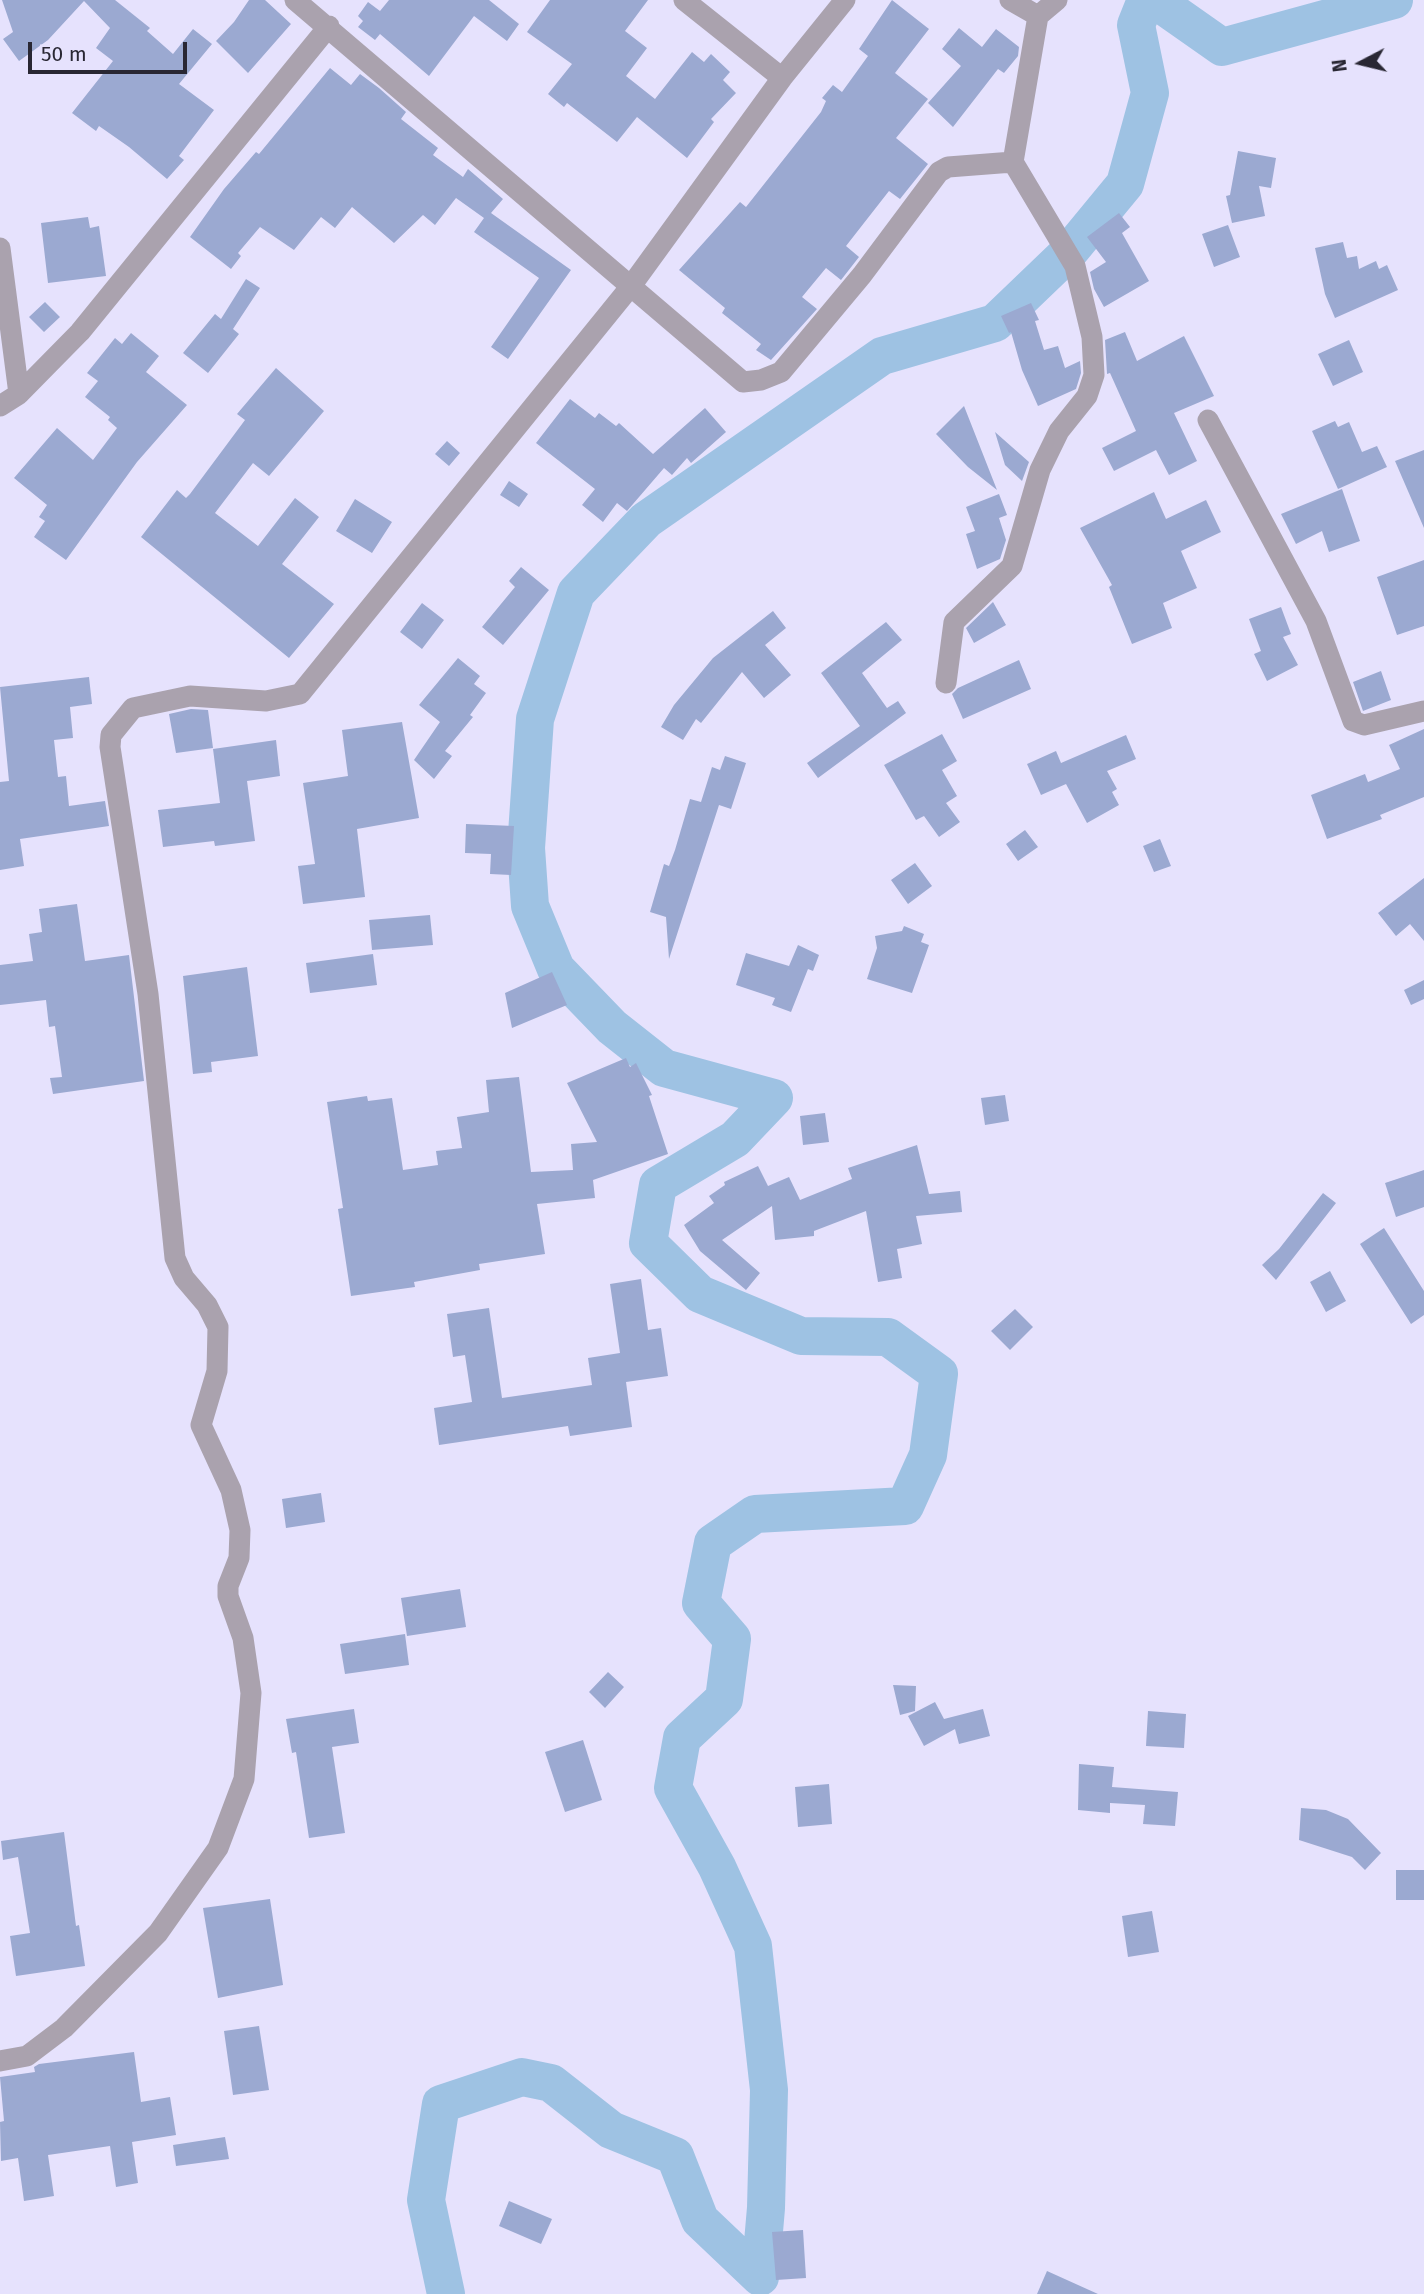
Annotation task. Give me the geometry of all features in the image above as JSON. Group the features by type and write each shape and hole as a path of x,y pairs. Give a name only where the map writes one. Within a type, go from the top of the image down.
{"street":[{"path":"295,0 329,26 744,382 761,380 781,372 862,275 939,172 948,167 1013,162"},
{"path":"684,0 782,78"},
{"path":"0,2061 27,2056 64,2028 158,1933 218,1848 244,1779 251,1693 243,1639 228,1596 239,1558 240,1530 230,1490 201,1425 217,1371 218,1327 207,1305 184,1278 175,1258 148,994 110,747 111,735 133,708 190,696 265,701 300,694 631,286 782,78 845,0"},
{"path":"1010,0 1038,16"},
{"path":"946,682 954,622 1012,566 1040,470 1059,431 1087,396 1094,374 1092,337 1074,266 1013,162 1016,130 1038,16 1057,0"},
{"path":"0,406 19,394 80,332 329,26"},
{"path":"0,248 19,394"},
{"path":"1208,420 1316,621 1353,721 1364,725 1424,711"}],"building":[{"path":"2,0 115,0 150,28 147,31 173,54 193,29 212,44 179,84 214,110 179,156 184,160 167,179 99,126 96,131 72,113 113,61 96,48 110,28 84,1 48,40 19,61 3,39 13,32"},
{"path":"249,0 265,0 291,24 248,73 216,41 234,22"},
{"path":"389,0 489,0 519,24 507,41 474,16 429,76 380,34 375,40 358,27 363,21 358,16 368,2 380,11"},
{"path":"550,0 648,0 625,31 647,48 626,76 655,99 692,52 704,62 711,54 730,72 723,80 736,93 711,119 714,122 687,158 637,117 617,142 567,103 564,107 548,94 572,64 527,32"},
{"path":"892,0 929,29 895,73 928,99 896,138 928,164 900,199 889,191 846,246 859,257 841,280 826,268 802,297 817,309 771,360 756,350 761,344 722,313 725,308 679,270 740,202 746,207 821,112 826,101 822,98 833,85 842,92 868,56 859,49"},
{"path":"959,28 982,47 996,29 1019,47 1018,56 1004,73 998,69 953,127 928,103 961,66 942,49"},
{"path":"330,68 351,85 360,74 379,88 406,112 401,119 438,148 433,155 463,177 468,169 503,199 491,213 571,270 508,359 491,347 539,278 474,232 484,218 456,198 435,225 423,215 394,243 352,207 335,228 321,217 294,250 260,227 238,253 241,256 231,269 190,237 224,189 256,152 259,154"},
{"path":"1238,151 1276,158 1271,188 1259,186 1265,216 1232,223 1226,196 1230,195"},
{"path":"1119,213 1130,227 1122,233 1149,281 1104,307 1094,289 1090,272 1106,262 1087,237"},
{"path":"88,217 90,228 99,226 106,276 48,283 41,223"},
{"path":"1228,225 1240,257 1214,267 1202,234"},
{"path":"1343,242 1347,258 1357,256 1359,269 1376,261 1379,269 1387,265 1398,290 1335,318 1325,294 1315,248"},
{"path":"246,279 260,288 233,329 239,334 208,373 183,353 215,314 221,319"},
{"path":"45,302 60,317 44,332 29,317"},
{"path":"1031,303 1039,320 1035,321 1044,350 1058,346 1065,368 1080,361 1081,373 1076,389 1038,406 1022,370 1011,332 1009,333 1001,316"},
{"path":"1125,332 1137,361 1184,336 1214,396 1174,413 1197,461 1169,475 1156,450 1114,471 1102,448 1136,431 1110,373 1107,374 1105,340"},
{"path":"131,333 159,356 146,372 187,405 137,462 66,560 34,537 45,521 39,517 47,505 14,478 57,428 93,460 117,428 108,420 110,417 85,397 98,381 87,373 115,338 122,344"},
{"path":"1349,340 1363,372 1333,386 1318,354"},
{"path":"276,368 324,411 269,476 253,463 215,513 258,546 295,498 319,517 282,564 334,604 289,658 141,537 177,490 186,498 190,494 245,420 237,414"},
{"path":"570,399 595,418 599,413 616,426 619,423 653,454 705,408 726,432 691,463 687,458 672,475 664,468 627,511 617,503 603,522 582,505 595,489 536,443"},
{"path":"964,406 997,490 968,467 936,434"},
{"path":"1335,421 1338,427 1349,422 1362,452 1377,446 1387,467 1338,489 1312,431"},
{"path":"995,432 1029,462 1022,481 1005,465"},
{"path":"447,441 460,453 449,466 435,454"},
{"path":"1424,450 1424,528 1395,461"},
{"path":"509,481 528,494 519,507 500,495"},
{"path":"1342,489 1360,541 1329,552 1322,531 1296,544 1281,514"},
{"path":"1154,492 1166,519 1206,500 1221,532 1181,551 1197,588 1163,603 1172,628 1132,644 1109,587 1112,585 1080,528"},
{"path":"999,494 1007,515 999,518 1006,540 1000,559 977,569 966,534 975,531 966,507"},
{"path":"355,499 392,522 372,553 336,531"},
{"path":"1424,560 1424,626 1397,635 1377,577"},
{"path":"521,567 549,590 503,645 482,627 515,587 509,581"},
{"path":"993,602 1006,625 974,643 966,628"},
{"path":"422,603 444,620 422,649 400,632"},
{"path":"1281,607 1291,634 1283,637 1298,665 1267,681 1254,654 1261,651 1249,619"},
{"path":"773,611 786,628 765,645 791,675 764,698 742,672 701,723 696,719 683,740 661,727 674,705 713,658"},
{"path":"886,622 902,640 862,673 887,708 898,701 906,713 818,778 807,763 860,726 821,673"},
{"path":"458,658 480,676 474,684 486,693 470,715 473,717 445,751 452,756 434,779 414,760 440,722 419,705"},
{"path":"1019,660 1031,689 963,719 952,694 958,688"},
{"path":"1381,671 1391,700 1363,711 1353,682"},
{"path":"89,677 92,704 70,707 73,738 54,740 58,777 66,776 69,806 105,801 109,826 20,839 24,866 0,870 0,782 9,781 0,687"},
{"path":"191,709 208,710 213,748 176,753 169,714"},
{"path":"402,722 419,818 357,829 365,897 303,904 298,866 315,864 303,783 348,776 342,730"},
{"path":"1424,729 1424,797 1380,815 1382,819 1327,839 1311,795 1365,774 1368,782 1400,769 1389,745"},
{"path":"942,734 957,761 942,770 957,796 946,803 960,822 939,837 924,816 916,820 884,765"},
{"path":"1126,735 1136,759 1107,771 1117,789 1112,792 1119,805 1087,823 1066,784 1041,795 1027,764 1056,751 1061,763"},
{"path":"276,740 280,776 247,781 255,841 215,846 214,841 163,847 158,810 220,803 213,749"},
{"path":"725,756 746,763 731,809 719,805 669,959 666,917 650,912 664,864 669,866 675,850 690,799 701,802 712,767 720,770"},
{"path":"466,824 514,826 511,875 490,874 491,854 465,853"},
{"path":"1025,830 1038,847 1018,861 1006,844"},
{"path":"1160,839 1171,866 1154,872 1143,846"},
{"path":"915,863 932,886 908,904 891,880"},
{"path":"1424,878 1424,941 1410,924 1396,936 1378,913"},
{"path":"77,904 85,961 129,955 144,1081 53,1094 50,1078 62,1077 55,1026 49,1027 46,1000 0,1005 0,965 33,961 29,934 42,932 39,909"},
{"path":"430,915 433,945 372,950 369,920"},
{"path":"904,926 924,934 921,942 929,945 912,993 867,979 877,948 875,936 902,931"},
{"path":"798,945 819,955 813,971 808,969 791,1012 772,1005 775,998 736,985 746,953 789,966"},
{"path":"373,954 377,985 310,993 306,963"},
{"path":"247,967 258,1056 211,1062 212,1072 193,1074 183,976"},
{"path":"552,972 567,1005 512,1028 505,993"},
{"path":"1424,980 1424,999 1411,1005 1404,990"},
{"path":"626,1058 630,1067 636,1063 652,1095 649,1096 668,1154 593,1180 595,1198 537,1204 545,1254 479,1264 480,1270 414,1282 415,1287 351,1296 338,1209 343,1208 327,1102 367,1096 368,1101 392,1098 403,1170 438,1165 436,1151 462,1148 457,1117 489,1112 486,1080 519,1077 531,1172 573,1170 571,1144 597,1142 567,1083"},
{"path":"1005,1095 1009,1121 985,1125 981,1098"},
{"path":"825,1113 829,1142 803,1145 800,1116"},
{"path":"917,1145 929,1194 960,1191 962,1212 916,1216 922,1244 897,1249 902,1278 878,1282 866,1211 814,1231 814,1236 775,1240 772,1206 722,1240 760,1273 746,1290 700,1251 684,1225 714,1203 709,1196 725,1185 724,1182 758,1166 768,1186 789,1177 800,1200 852,1179 848,1168"},
{"path":"1424,1170 1424,1207 1396,1217 1385,1183"},
{"path":"1323,1193 1336,1203 1276,1280 1262,1265 1279,1249"},
{"path":"1384,1228 1424,1291 1424,1315 1411,1324 1360,1244"},
{"path":"1330,1271 1346,1301 1326,1312 1310,1282"},
{"path":"641,1279 648,1330 661,1328 668,1376 626,1382 632,1427 570,1436 568,1426 439,1445 434,1408 472,1402 465,1355 453,1357 447,1314 489,1308 502,1398 592,1385 588,1358 620,1353 610,1284"},
{"path":"1015,1309 1033,1327 1010,1350 991,1331"},
{"path":"321,1493 325,1522 286,1528 282,1499"},
{"path":"460,1589 466,1627 407,1636 401,1598"},
{"path":"405,1634 409,1665 345,1674 340,1644"},
{"path":"608,1672 624,1687 605,1708 589,1692"},
{"path":"893,1685 916,1686 915,1711 900,1715"},
{"path":"935,1702 944,1719 983,1709 990,1736 959,1744 955,1729 924,1746 908,1716"},
{"path":"354,1709 359,1743 332,1747 345,1833 309,1838 296,1752 292,1753 286,1719"},
{"path":"1148,1711 1186,1714 1184,1748 1146,1746"},
{"path":"583,1740 602,1800 565,1812 545,1752"},
{"path":"1079,1764 1114,1767 1112,1787 1178,1792 1175,1826 1143,1824 1145,1805 1110,1803 1110,1813 1078,1810"},
{"path":"829,1784 832,1824 798,1827 795,1787"},
{"path":"1301,1808 1326,1810 1348,1819 1381,1853 1365,1870 1352,1857 1299,1840"},
{"path":"64,1832 76,1926 79,1925 85,1966 16,1976 10,1936 30,1933 18,1857 3,1860 1,1841"},
{"path":"1396,1870 1424,1870 1424,1900 1396,1900"},
{"path":"270,1899 283,1985 218,1998 203,1908"},
{"path":"1152,1911 1159,1952 1128,1957 1122,1916"},
{"path":"259,2026 269,2090 233,2095 224,2031"},
{"path":"134,2052 141,2102 170,2097 176,2135 132,2142 138,2183 116,2187 110,2146 48,2155 54,2196 24,2201 18,2158 1,2161 0,2122 4,2121 0,2077 35,2072 34,2067 39,2064"},
{"path":"225,2137 229,2159 176,2166 173,2145"},
{"path":"509,2201 552,2219 541,2244 499,2226"},
{"path":"803,2230 806,2278 776,2280 772,2232"},
{"path":"1047,2271 1098,2294 1037,2294"}],"waterway":[{"path":"446,2294 426,2200 441,2104 522,2077 551,2083 611,2130 675,2156 700,2220 760,2277 766,2208 769,2090 753,1946 717,1867 673,1788 682,1738 724,1699 732,1639 701,1603 713,1543 755,1514 905,1506 928,1455 939,1374 888,1337 801,1336 700,1294 648,1243 658,1185 735,1139 774,1098 664,1068 612,1027 556,969 530,906 526,848 535,719 576,593 646,520 882,356 995,323 1069,252 1125,184 1150,93 1136,25 1146,0"},
{"path":"1155,0 1222,47 1394,0"}]}
